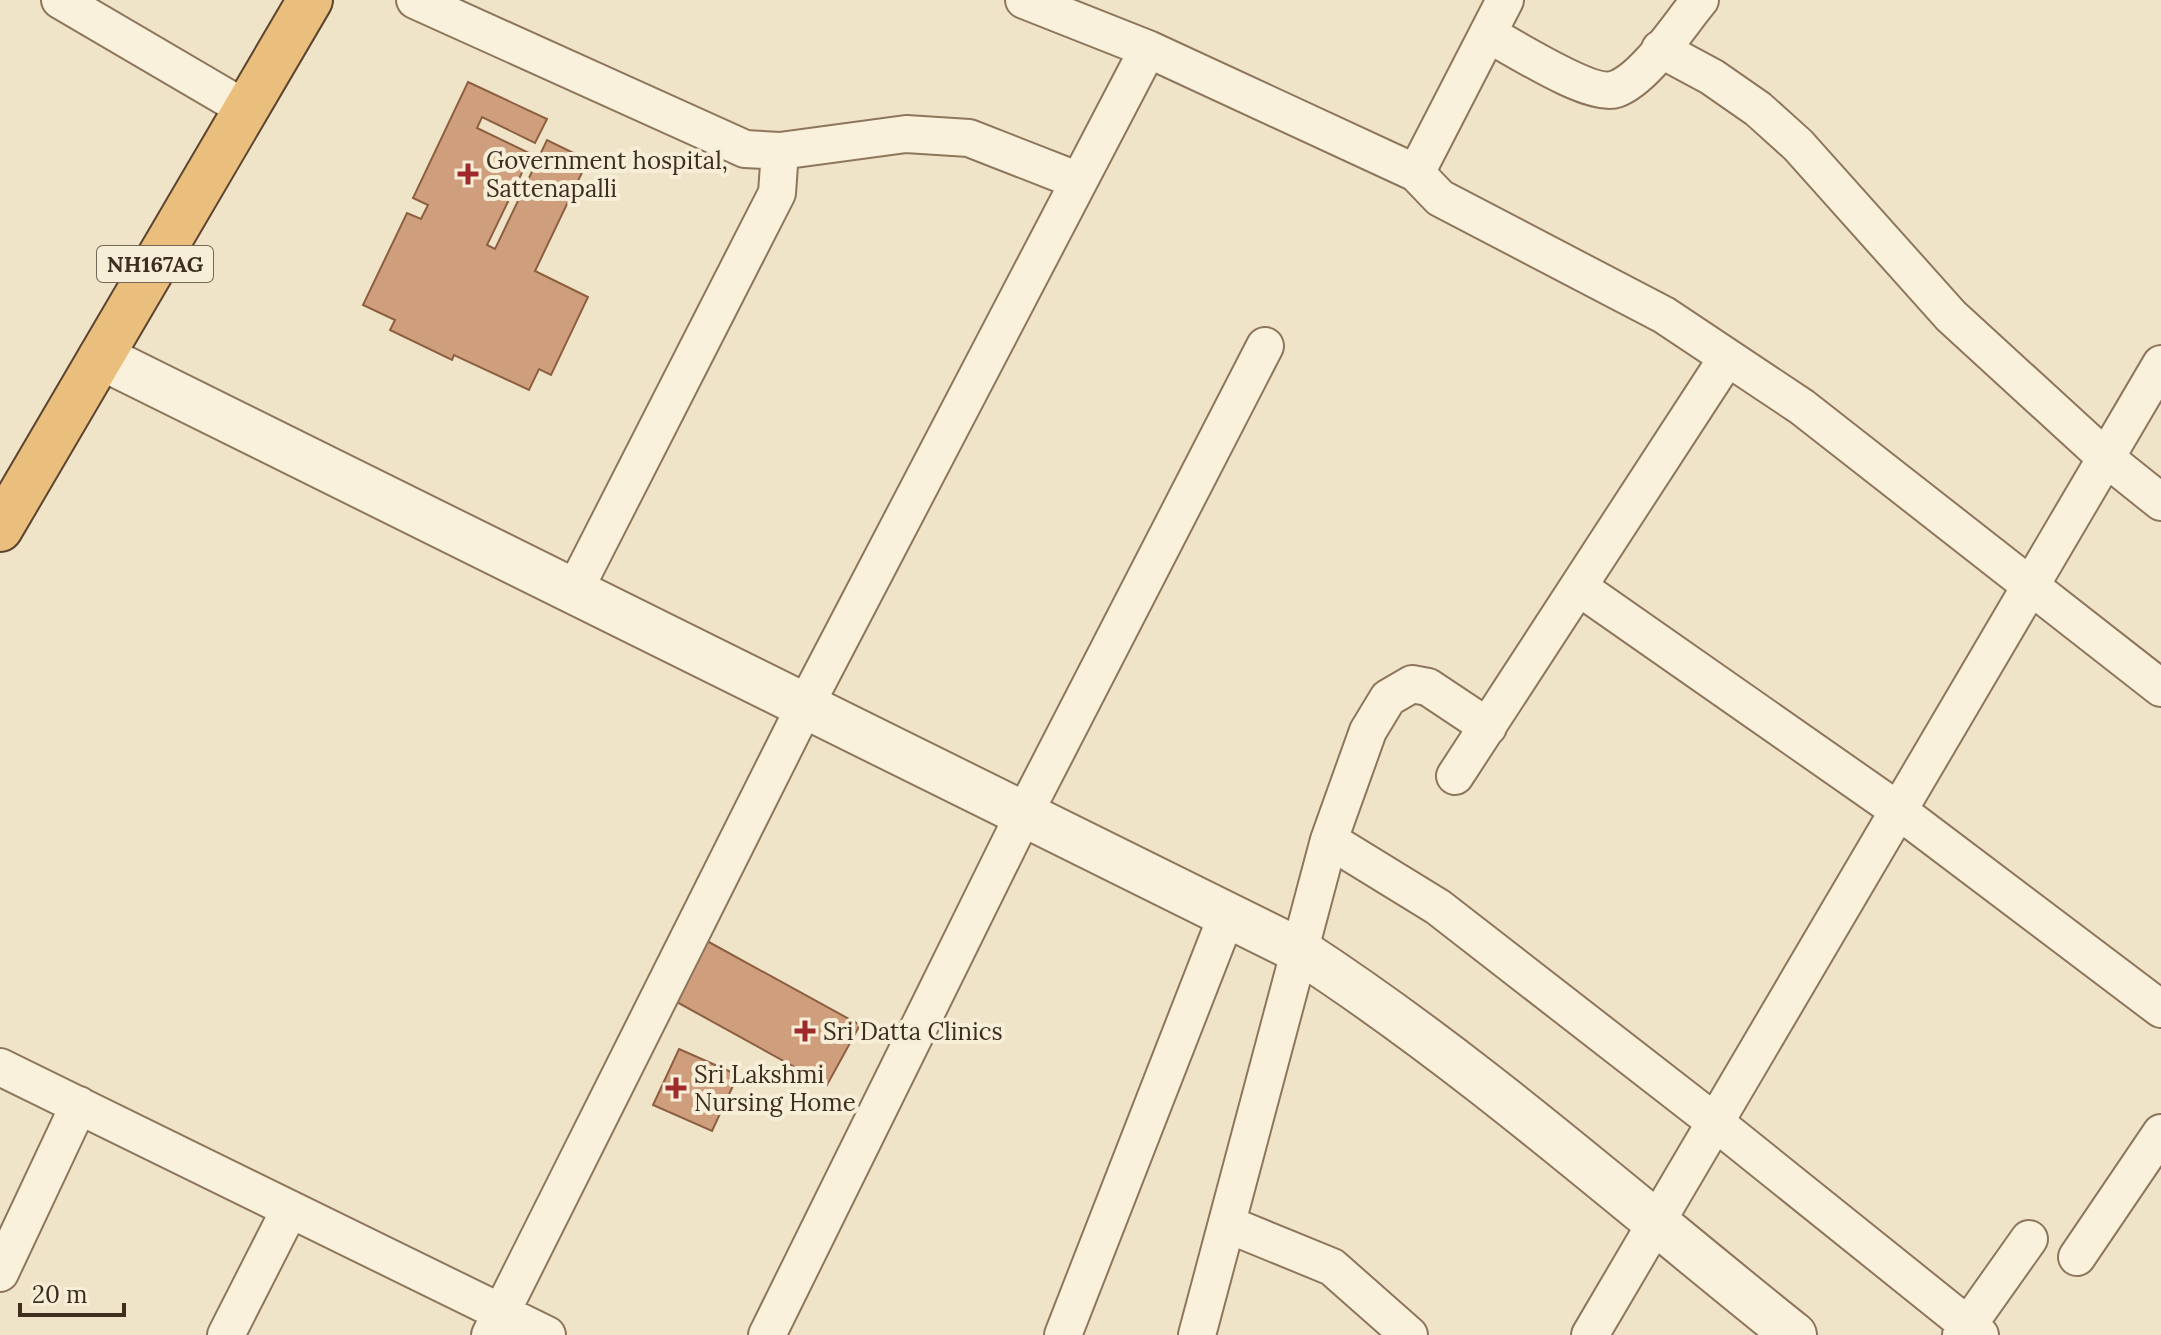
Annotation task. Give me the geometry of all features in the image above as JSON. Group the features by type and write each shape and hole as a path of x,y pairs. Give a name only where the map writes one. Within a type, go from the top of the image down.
{"highway":[{"name":"NH167AG","path":"0,529 310,0"}],"street":[{"path":"60,0 246,109"},
{"path":"415,0 745,149 780,151 906,134 969,138 1079,181"},
{"path":"1024,0 1148,49 1416,173 1440,198 1664,315 1802,407 2161,688"},
{"path":"1416,173 1505,0"},
{"path":"1488,34 1592,89 1613,90 1633,80 1700,0"},
{"path":"496,1324 805,706 1148,49"},
{"path":"1660,49 1724,85 1758,109 1798,145 1951,316 2106,458 2161,502"},
{"path":"574,591 777,193 780,151"},
{"path":"767,1335 1024,814 1265,346"},
{"path":"101,357 1300,951 1389,1009 1794,1335"},
{"path":"1455,776 1727,358"},
{"path":"1590,1335 2161,364"},
{"path":"1580,588 1899,811 2161,1009"},
{"path":"1197,1335 1329,840 1368,731 1388,698 1412,684 1428,687 1488,727"},
{"path":"1329,840 1438,907 1716,1123 1970,1332 2029,1239"},
{"path":"1063,1335 1227,915"},
{"path":"0,1067 290,1209 496,1324 547,1335"},
{"path":"0,1273 79,1105"},
{"path":"2077,1257 2161,1133"},
{"path":"226,1335 290,1209"},
{"path":"1227,1224 1332,1267 1409,1335"}],"building":[{"path":"468,82 547,119 535,143 482,117 477,128 531,154 487,245 495,249 547,140 588,160 535,271 588,297 551,375 539,369 529,390 454,355 452,360 390,330 395,320 363,305 407,213 421,219 428,205 413,198"},
{"path":"707,941 860,1025 827,1085 675,1001"},
{"path":"679,1049 738,1075 712,1131 653,1105"}],"place":[{"name":"Government hospital, Sattenapalli","path":"468,174"},
{"name":"Sri Datta Clinics","path":"805,1031"},
{"name":"Sri Lakshmi Nursing Home","path":"676,1088"}]}
